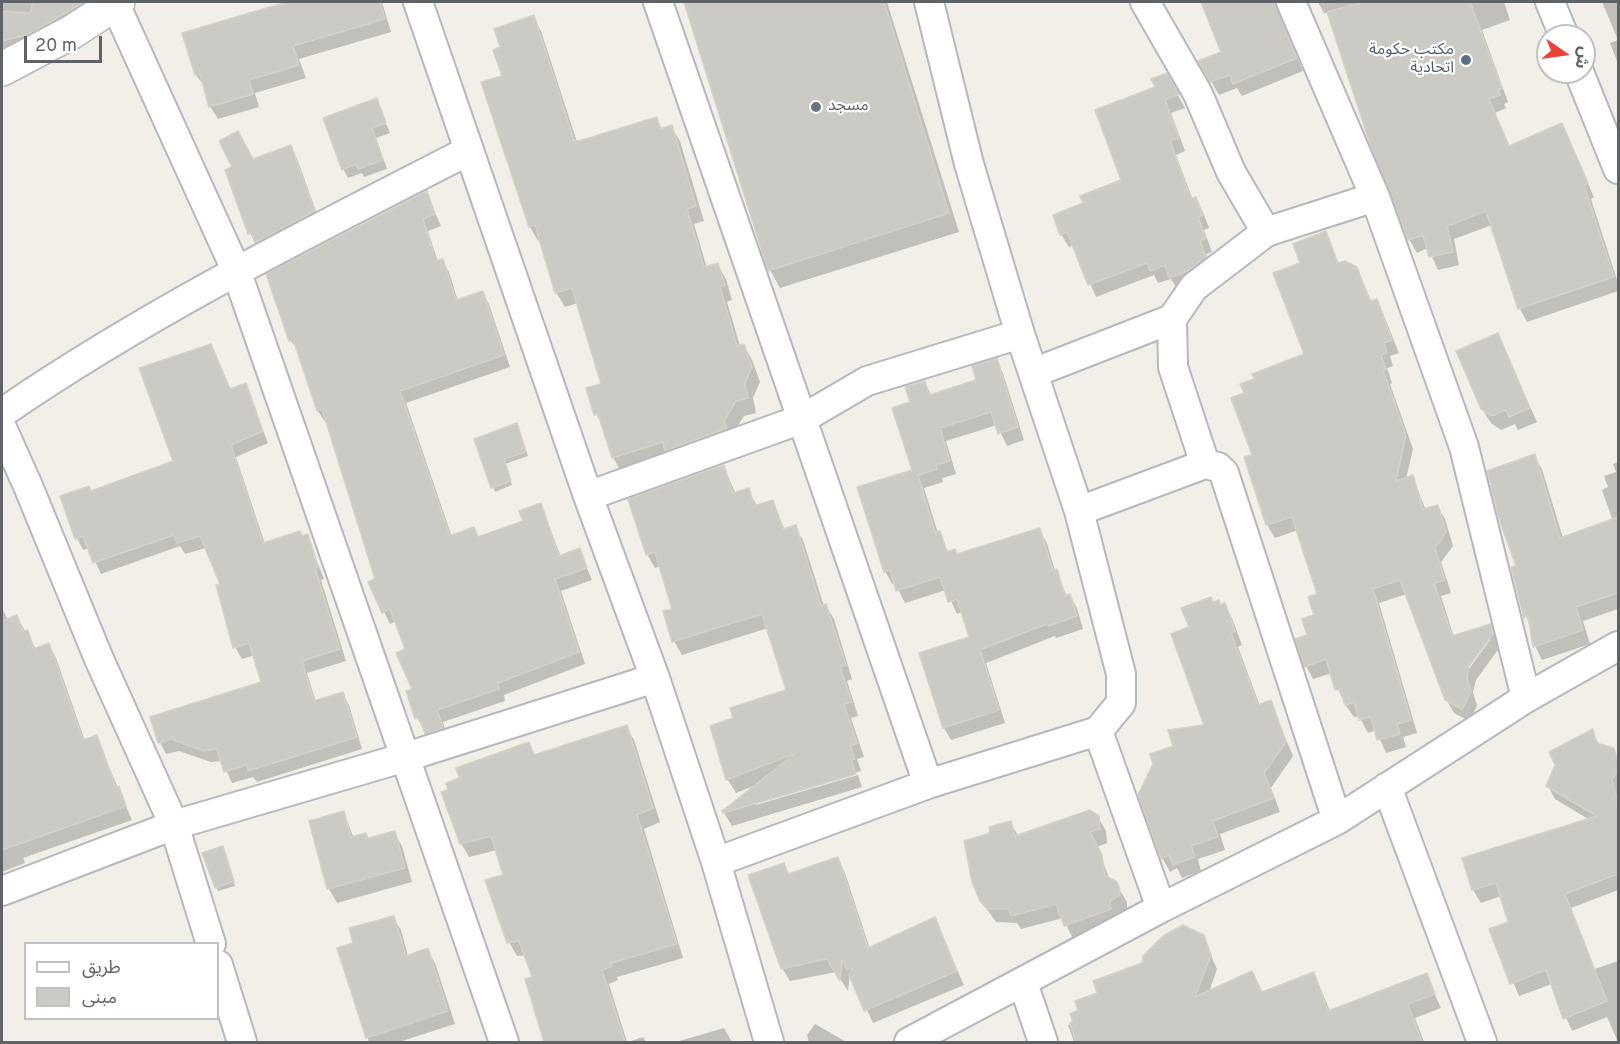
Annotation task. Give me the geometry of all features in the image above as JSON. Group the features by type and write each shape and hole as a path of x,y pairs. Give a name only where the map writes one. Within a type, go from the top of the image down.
{"street":[{"path":"418,2 588,496 655,678 716,861 769,1042"},
{"path":"658,2 928,784"},
{"path":"716,861 928,784 1098,731 1121,703 1121,674 1080,511 1020,334 969,164 929,2"},
{"path":"1146,2 1198,94 1231,172 1266,232"},
{"path":"1291,2 1375,197 1464,447 1526,698"},
{"path":"1550,2 1559,24"},
{"path":"2,69 72,32 116,3 236,270 504,1042"},
{"path":"1584,84 1618,169"},
{"path":"2,413 68,368 236,270 468,152"},
{"path":"1033,373 1172,319 1194,287 1266,232 1375,197"},
{"path":"1172,319 1173,367 1205,464"},
{"path":"588,496 802,419 867,381 1020,334"},
{"path":"2,428 99,659 174,825 210,942"},
{"path":"1080,511 1205,464 1218,467 1224,472 1336,820"},
{"path":"909,1042 1023,984 1161,908 1336,820 1526,698 1618,646"},
{"path":"2,891 174,825 406,757 655,678"},
{"path":"1098,731 1161,908"},
{"path":"1387,787 1482,1042"},
{"path":"219,967 242,1042"},
{"path":"1023,984 1043,1042"}],"building":[{"path":"32,2 84,2 29,34 2,41 2,11 31,13"},
{"path":"287,2 380,2 385,19 293,46 299,65 249,80 253,94 209,107 200,74 195,75 182,33"},
{"name":"مسجد","path":"684,2 884,2 949,213 768,271"},
{"path":"1201,2 1275,2 1297,58 1233,84 1230,75 1210,82 1198,61 1221,52"},
{"path":"1364,2 1470,2 1502,88 1498,90 1500,95 1489,99 1509,146 1562,123 1588,183 1584,185 1614,277 1518,309 1486,211 1447,226 1453,252 1429,257 1423,235 1408,240 1371,147 1327,12"},
{"path":"534,15 574,140 579,141 657,117 660,129 672,125 696,206 687,209 704,267 718,263 725,285 720,287 737,346 744,344 752,367 745,383 748,398 736,401 724,421 727,428 665,451 663,442 612,458 598,414 594,415 586,388 601,384 572,288 555,293 535,225 529,227 481,82 502,76 493,50 500,47 494,29"},
{"path":"1167,73 1179,94 1165,100 1179,138 1170,141 1191,199 1196,197 1203,215 1198,217 1206,238 1200,241 1206,257 1188,271 1169,278 1165,265 1150,271 1147,263 1088,285 1067,232 1060,235 1053,215 1083,203 1080,196 1121,180 1095,110 1155,87 1151,79"},
{"path":"377,98 386,123 372,128 383,160 358,169 356,164 342,170 323,118"},
{"path":"238,131 253,159 291,145 315,211 255,243 252,232 248,234 225,170 232,167 219,141"},
{"path":"427,191 435,214 423,219 436,261 443,259 456,300 483,291 504,355 400,391 450,536 474,527 478,537 523,521 519,511 541,503 559,556 580,548 587,568 555,579 579,652 498,683 499,689 437,710 443,728 425,734 419,717 415,719 406,691 412,689 396,653 405,649 390,609 382,613 368,582 375,579 322,409 317,411 293,339 289,341 266,274"},
{"path":"1326,231 1338,263 1345,261 1357,267 1370,301 1377,299 1392,340 1384,343 1387,353 1381,355 1386,369 1383,370 1406,435 1396,481 1413,475 1423,509 1438,505 1446,532 1435,548 1445,580 1434,583 1452,636 1491,624 1493,634 1469,666 1467,678 1471,692 1462,709 1445,700 1400,580 1373,589 1411,720 1397,724 1400,734 1377,740 1371,717 1359,720 1354,702 1345,705 1341,689 1335,690 1326,659 1304,667 1295,639 1307,635 1302,619 1314,615 1308,597 1317,594 1292,517 1266,525 1244,457 1252,455 1231,398 1244,393 1240,384 1254,379 1252,374 1304,354 1273,273 1300,263 1293,244"},
{"path":"1498,333 1530,408 1509,417 1506,410 1492,416 1481,409 1456,351"},
{"path":"211,344 230,389 246,383 263,431 231,445 263,543 300,531 302,536 308,534 318,567 315,568 340,649 302,661 314,701 343,692 357,737 248,771 247,765 224,772 217,749 203,751 171,739 158,743 150,717 261,682 249,643 233,648 216,585 220,584 200,536 177,543 174,535 93,563 83,536 75,539 60,496 89,486 91,491 173,461 139,368"},
{"path":"997,358 1018,427 998,434 991,412 940,428 950,461 936,465 937,469 918,475 935,532 940,531 947,552 955,549 957,554 1040,528 1053,571 1057,569 1065,596 1070,594 1077,616 1048,626 1047,624 980,650 999,710 943,728 919,653 969,637 957,599 948,602 940,577 896,591 890,570 884,572 857,487 912,470 892,408 910,402 905,387 925,381 929,395 976,380 972,366"},
{"path":"517,423 526,452 504,459 511,481 491,488 474,439"},
{"path":"1535,454 1560,538 1618,517 1618,593 1576,607 1583,630 1533,647 1528,615 1524,618 1511,567 1516,566 1499,519 1487,471"},
{"path":"724,465 733,493 749,488 754,506 773,500 783,529 796,525 821,606 826,604 846,665 840,667 852,702 844,704 857,743 850,746 855,759 851,760 856,774 723,813 722,811 796,753 726,780 710,726 733,718 730,708 786,690 762,614 672,642 663,611 672,609 655,552 646,555 628,499"},
{"path":"1211,597 1213,602 1219,600 1220,605 1225,603 1235,631 1231,633 1258,705 1271,700 1286,742 1264,773 1274,798 1213,821 1218,837 1191,846 1195,857 1173,865 1169,855 1161,859 1138,795 1153,764 1150,754 1173,746 1168,730 1204,725 1171,634 1189,627 1181,608"},
{"path":"17,615 23,631 28,630 34,649 49,643 83,740 97,735 116,788 119,786 126,806 2,850 2,621"},
{"path":"627,725 653,808 637,815 677,944 611,963 612,966 602,970 625,1042 544,1042 525,979 532,977 519,941 507,943 485,880 503,875 491,836 460,844 441,792 448,790 446,783 459,778 456,768 529,742 534,755"},
{"path":"1593,729 1596,743 1614,748 1618,762 1618,769 1612,780 1618,803 1618,874 1565,894 1607,1001 1563,1019 1546,970 1510,984 1489,929 1508,922 1496,883 1472,890 1462,858 1597,816 1546,786 1555,765 1549,752"},
{"path":"1090,810 1099,816 1100,829 1090,832 1102,855 1105,876 1116,881 1119,886 1120,895 1110,901 1111,909 1064,926 1056,904 1011,916 1009,909 987,909 980,901 972,882 964,841 990,833 989,827 1011,821 1015,836"},
{"path":"344,811 351,837 366,833 368,838 395,831 405,868 327,889 309,821"},
{"path":"223,846 234,881 215,888 202,853"},
{"path":"838,857 868,948 935,917 957,971 864,1011 849,975 853,968 847,970 842,960 840,981 827,959 781,969 748,875 784,863 788,874"},
{"path":"394,916 406,956 428,948 448,1011 366,1038 337,948 353,943 349,928"},
{"path":"1183,925 1204,935 1211,955 1195,997 1252,971 1262,992 1314,972 1328,1011 1427,973 1435,994 1408,1004 1422,1042 1076,1042 1070,1023 1073,1022 1070,1014 1078,1010 1075,1001 1097,993 1093,981 1142,963 1143,956 1163,936"}],"place":[{"name":"مكتب حكومة اتحادية","path":"1466,60"},
{"name":"مسجد","path":"816,107"}]}
